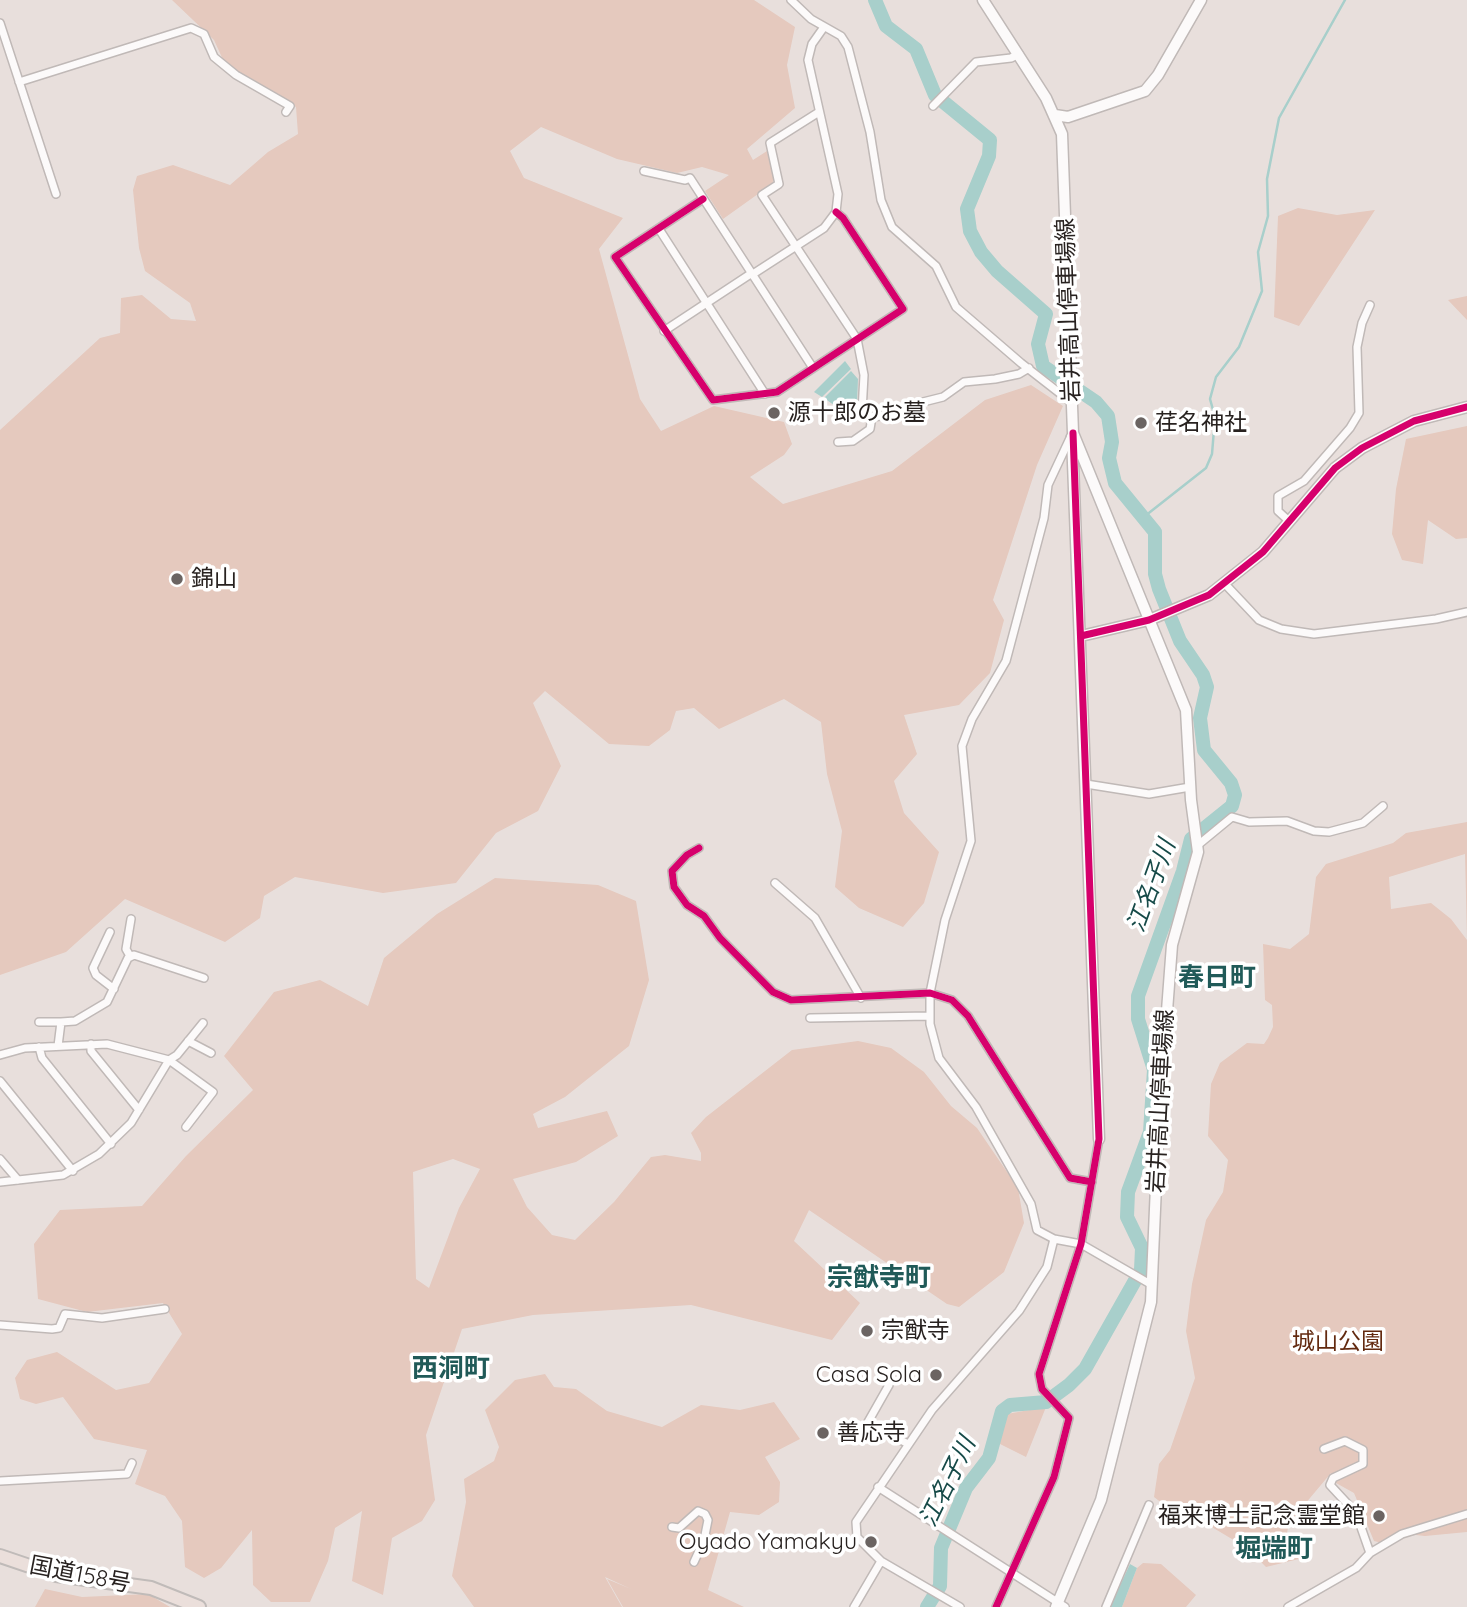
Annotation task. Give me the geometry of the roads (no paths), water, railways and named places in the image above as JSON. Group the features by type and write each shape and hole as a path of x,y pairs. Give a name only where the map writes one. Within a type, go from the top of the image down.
{"highway":[{"name":"国道158号","path":"0,1556 56,1575 152,1588 199,1607"}],"main road":[{"name":"岩井高山停車場線","path":"983,0 1055,115 1063,143 1073,433 1188,719 1190,787 1197,844 1196,867 1172,944 1158,1116 1152,1285 1141,1349 1105,1485 1060,1606"},
{"path":"1055,115 1068,117 1145,91 1158,75 1201,0"},
{"path":"1081,636 1179,610 1225,584 1263,552 1335,468 1362,448 1414,421 1467,407"},
{"path":"1073,433 1099,1139"}],"street":[{"path":"791,0 801,12 841,36 848,47 870,132 875,176 888,219 897,233 936,266 956,307 1029,368 1072,398"},
{"path":"0,23 56,194"},
{"path":"664,331 824,228 836,212 838,194 808,60 812,44 824,27"},
{"path":"19,82 191,28 204,34 214,57 236,75 290,106 286,112"},
{"path":"933,105 976,62 1011,58 1019,54"},
{"path":"819,112 770,143 779,184 762,195 857,339 864,375 862,412 872,417 897,414 919,403 943,397 964,382 995,379 1018,374 1029,368"},
{"path":"644,171 685,180 690,177 813,368"},
{"path":"703,199 615,257 710,400 777,392 902,309 836,212"},
{"path":"659,229 765,394"},
{"path":"1289,521 1278,511 1278,496 1304,481 1350,428 1359,413 1357,347 1362,323 1370,305"},
{"path":"838,442 851,442 870,429 872,417"},
{"path":"1073,433 1048,485 1044,518 1013,626 1008,655 972,719 962,747 971,841 945,920 930,993 930,1016 939,1058 971,1099 1031,1204 1035,1226 1054,1239 1081,1244 1152,1285"},
{"path":"1225,584 1257,619 1281,629 1314,634 1428,620 1467,612"},
{"path":"1086,784 1149,794 1190,787"},
{"path":"1197,844 1232,817 1249,822 1287,821 1314,831 1329,832 1363,823 1382,806"},
{"path":"699,848 687,855 673,871 674,887 687,905 704,916 720,938 773,992 791,1000 930,993 948,998 962,1009 1070,1178 1092,1182"},
{"path":"775,883 817,921 861,998"},
{"path":"130,956 126,949 131,919"},
{"path":"110,932 93,968 96,975 114,989"},
{"path":"39,1022 75,1021 104,1004 130,956 134,954 204,978"},
{"path":"810,1018 930,1016"},
{"path":"58,1046 61,1022"},
{"path":"0,1182 51,1178 73,1171 111,1144 139,1110 169,1060 203,1023"},
{"path":"188,1041 211,1054"},
{"path":"91,1044 92,1051 139,1110"},
{"path":"0,1055 38,1047 107,1044 169,1060 213,1092 186,1127"},
{"path":"38,1047 42,1058 111,1144"},
{"path":"0,1081 73,1171"},
{"path":"996,1607 1054,1477 1069,1418 1046,1394 1038,1381 1081,1244 1099,1139"},
{"path":"0,1159 18,1180"},
{"path":"960,1607 881,1561 864,1546 855,1530 864,1506 950,1387 1019,1311 1047,1267 1054,1239"},
{"path":"0,1325 52,1329 59,1328 65,1314 102,1318 165,1309"},
{"path":"889,1385 868,1422 908,1444"},
{"path":"1324,1448 1345,1441 1363,1450 1363,1464 1332,1478 1330,1485 1356,1513 1370,1553"},
{"path":"0,1481 127,1474 132,1463"},
{"path":"878,1488 1060,1606"},
{"path":"1106,1607 1149,1505"},
{"path":"672,1527 679,1528 698,1511 705,1514 708,1520 704,1540 694,1562"},
{"path":"1291,1606 1356,1568 1370,1553 1402,1534 1467,1514"},
{"path":"854,1607 881,1561"}],"water":[{"path":"845,361 851,369 822,397 814,392"},
{"path":"851,371 858,379 857,404 838,408 824,398"},
{"path":"1130,1564 1137,1568 1122,1607 1110,1607"}],"waterway":[{"name":"江名子川","path":"875,0 886,26 916,49 935,95 990,140 989,156 967,209 970,231 981,252 997,271 1046,314 1038,344 1043,366 1096,402 1108,416 1112,442 1109,458 1115,483 1155,532 1155,574 1159,589 1180,641 1203,675 1207,687 1200,718 1204,750 1231,783 1235,795 1232,806 1191,839 1183,871 1138,996 1138,1019 1154,1070 1150,1132 1128,1192 1127,1217 1142,1248 1141,1270 1085,1369 1046,1402 1010,1405 1002,1411 989,1458 966,1488 941,1548 940,1586 927,1607"},
{"path":"1145,516 1206,468 1212,454 1215,417 1210,399 1216,377 1239,347 1262,291 1258,252 1268,216 1267,179 1279,118 1345,0"}],"place":[{"name":"源十郎のお墓","path":"774,413"},
{"name":"荏名神社","path":"1141,423"},
{"name":"錦山","path":"177,579"},
{"name":"宗猷寺","path":"867,1331"},
{"name":"Casa Sola","path":"936,1375"},
{"name":"善応寺","path":"823,1433"},
{"name":"福来博士記念霊堂館","path":"1379,1516"},
{"name":"Oyado Yamakyu","path":"871,1542"}],"district":[{"name":"春日町","path":"1217,978"},
{"name":"宗猷寺町","path":"879,1278"},
{"name":"西洞町","path":"451,1369"},
{"name":"堀端町","path":"1274,1549"}],"park label":[{"name":"城山公園","path":"1338,1342"}]}
